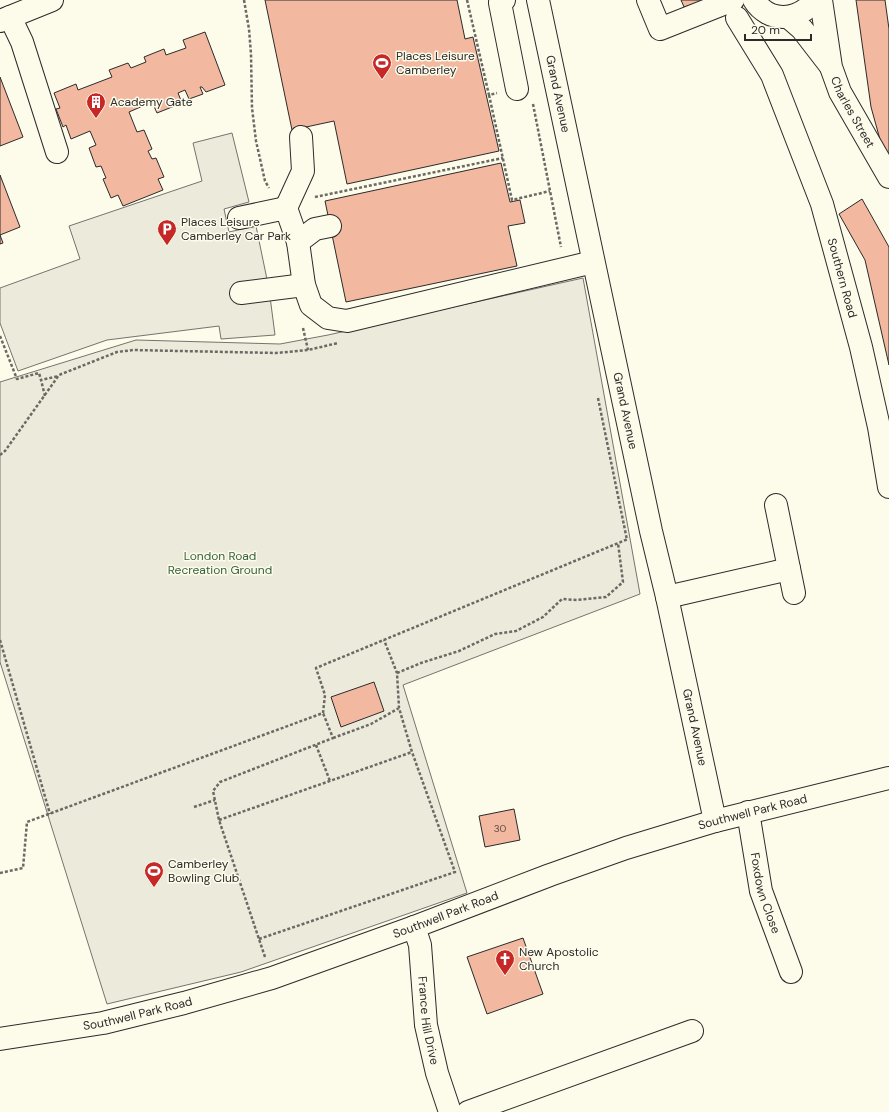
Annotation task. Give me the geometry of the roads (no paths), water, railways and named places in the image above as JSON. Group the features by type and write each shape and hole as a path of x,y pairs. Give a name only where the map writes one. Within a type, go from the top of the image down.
{"street":[{"path":"52,0 5,19 22,42 57,152"},
{"path":"504,0 500,3 525,95"},
{"name":"Grand Avenue","path":"538,0 593,262 710,800 716,821"},
{"path":"648,0 660,29 735,9"},
{"path":"754,0 757,5 767,13 777,17 788,17 802,13 815,0"},
{"name":"Charles Street","path":"820,0 831,67 840,92 889,177"},
{"name":"Southern Road","path":"735,9 772,75 822,204 861,347 879,426 889,487"},
{"name":"Charles Street","path":"788,17 802,30 831,67"},
{"path":"301,137 303,171 286,208 299,247 304,285 311,305 328,318 347,321 593,262"},
{"path":"239,218 286,208"},
{"path":"299,247 318,242 331,232"},
{"path":"241,293 304,285"},
{"path":"776,505 794,593"},
{"path":"667,597 789,569"},
{"name":"Southwell Park Road","path":"0,1039 110,1022 272,978 626,848 748,812 889,778"},
{"name":"Foxdown Close","path":"748,812 761,891 791,972"},
{"name":"France Hill Drive","path":"414,927 420,946 426,1025 437,1073 450,1112"},
{"path":"468,1112 692,1030"}],"place":[{"name":"Places Leisure Camberley","path":"382,80"},
{"name":"Academy Gate","path":"96,119"},
{"name":"Places Leisure Camberley Car Park","path":"167,246"},
{"name":"Camberley Bowling Club","path":"154,888"},
{"name":"New Apostolic Church","path":"505,976"}],"park label":[{"name":"London Road Recreation Ground","path":"220,563"}]}
